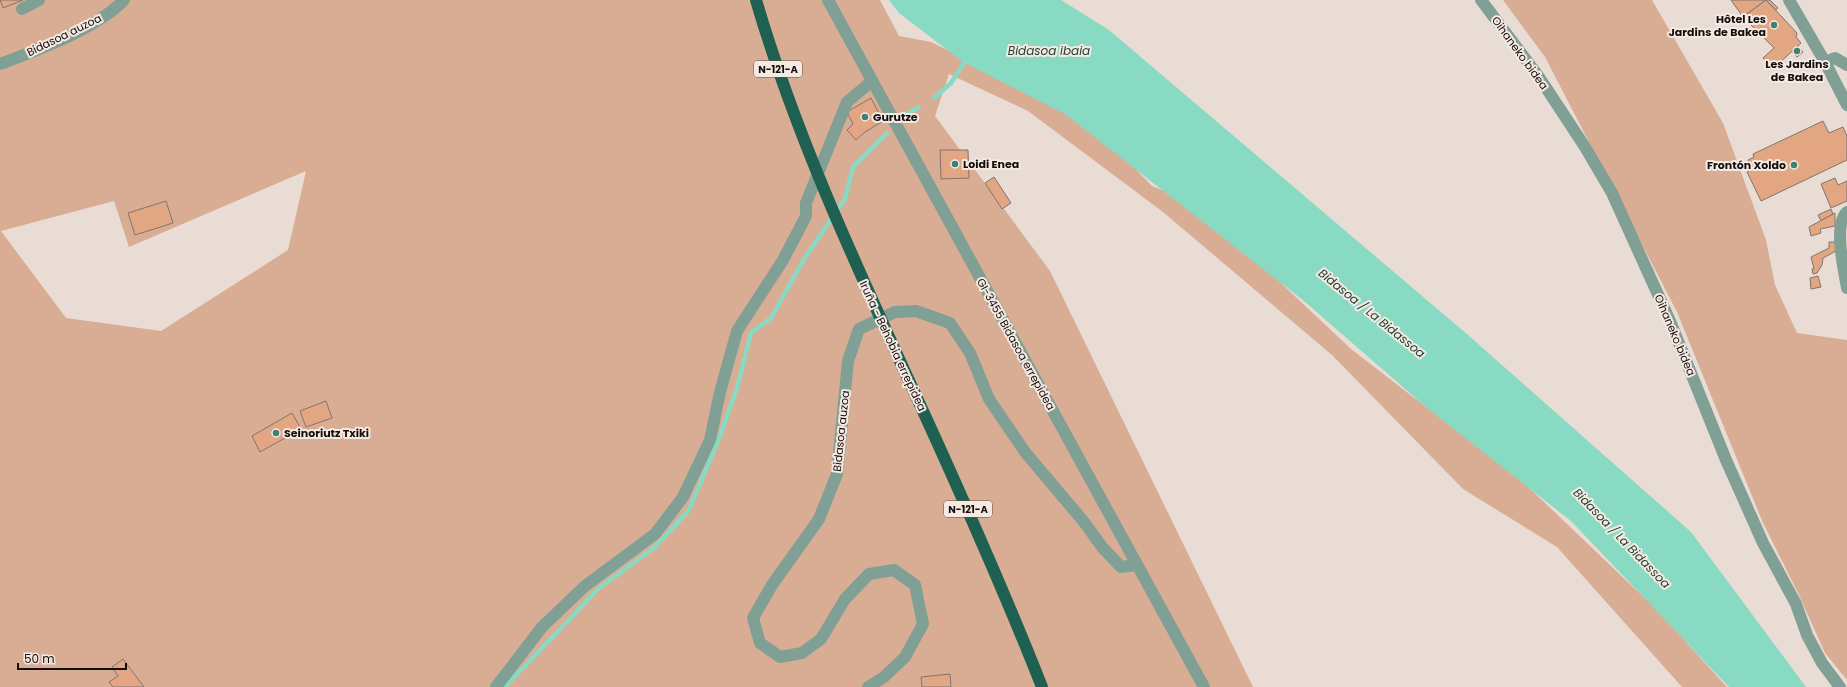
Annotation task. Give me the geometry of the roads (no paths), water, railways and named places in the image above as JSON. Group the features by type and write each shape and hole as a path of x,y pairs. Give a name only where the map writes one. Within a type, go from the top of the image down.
{"highway":[{"name":"Iruña - Behobia errepidea","path":"756,0 799,127 839,228 971,517 1042,687"}],"street":[{"path":"22,9 39,0"},
{"name":"Bidasoa auzoa","path":"0,64 53,43 90,25 116,9 124,0"},
{"name":"GI-3455 Bidasoa errepidea","path":"828,0 1204,687"},
{"name":"Oihaneko bidea","path":"1481,0 1539,77 1585,147 1612,193 1670,321 1726,460 1763,543 1796,604 1807,634 1822,663 1840,687"},
{"path":"1789,0 1825,62 1847,105"},
{"path":"1825,62 1835,58 1847,65"},
{"path":"496,687 542,627 585,586 655,534 683,497 710,440 720,392 737,332 782,260 806,216 806,202 847,102 872,81"},
{"path":"1847,212 1843,215 1839,228 1847,288"},
{"name":"Bidasoa auzoa","path":"868,687 884,677 905,657 923,624 915,585 894,570 869,574 846,599 821,638 802,653 780,657 760,643 753,618 772,585 819,519 837,474 848,361 859,329 895,312 916,311 950,323 970,353 989,399 1025,452 1084,522 1102,547 1121,567 1137,565"}],"water":[{"name":"Bidasoa ibaia","path":"889,0 1061,0 1109,30 1468,335 1691,532 1806,687 1729,687 1571,521 1427,408 1304,301 1065,114 963,62 899,13"}],"waterway":[{"path":"934,98 951,83 967,58"},
{"path":"906,114 919,107"},
{"path":"505,687 599,588 654,548 689,510 718,441 737,388 751,333 771,318 804,259 845,199 853,167 887,133"}],"place":[{"name":"Hôtel Les Jardins de Bakea","path":"1774,25"},
{"name":"Les Jardins de Bakea","path":"1797,51"},
{"name":"Gurutze","path":"865,117"},
{"name":"Loidi Enea","path":"955,164"},
{"name":"Frontón Xoldo","path":"1794,165"},
{"name":"Seinoriutz Txiki","path":"276,433"}],"water label":[{"name":"Bidasoa / La Bidassoa","path":"1372,313"},
{"name":"Bidasoa / La Bidassoa","path":"1622,538"}]}
